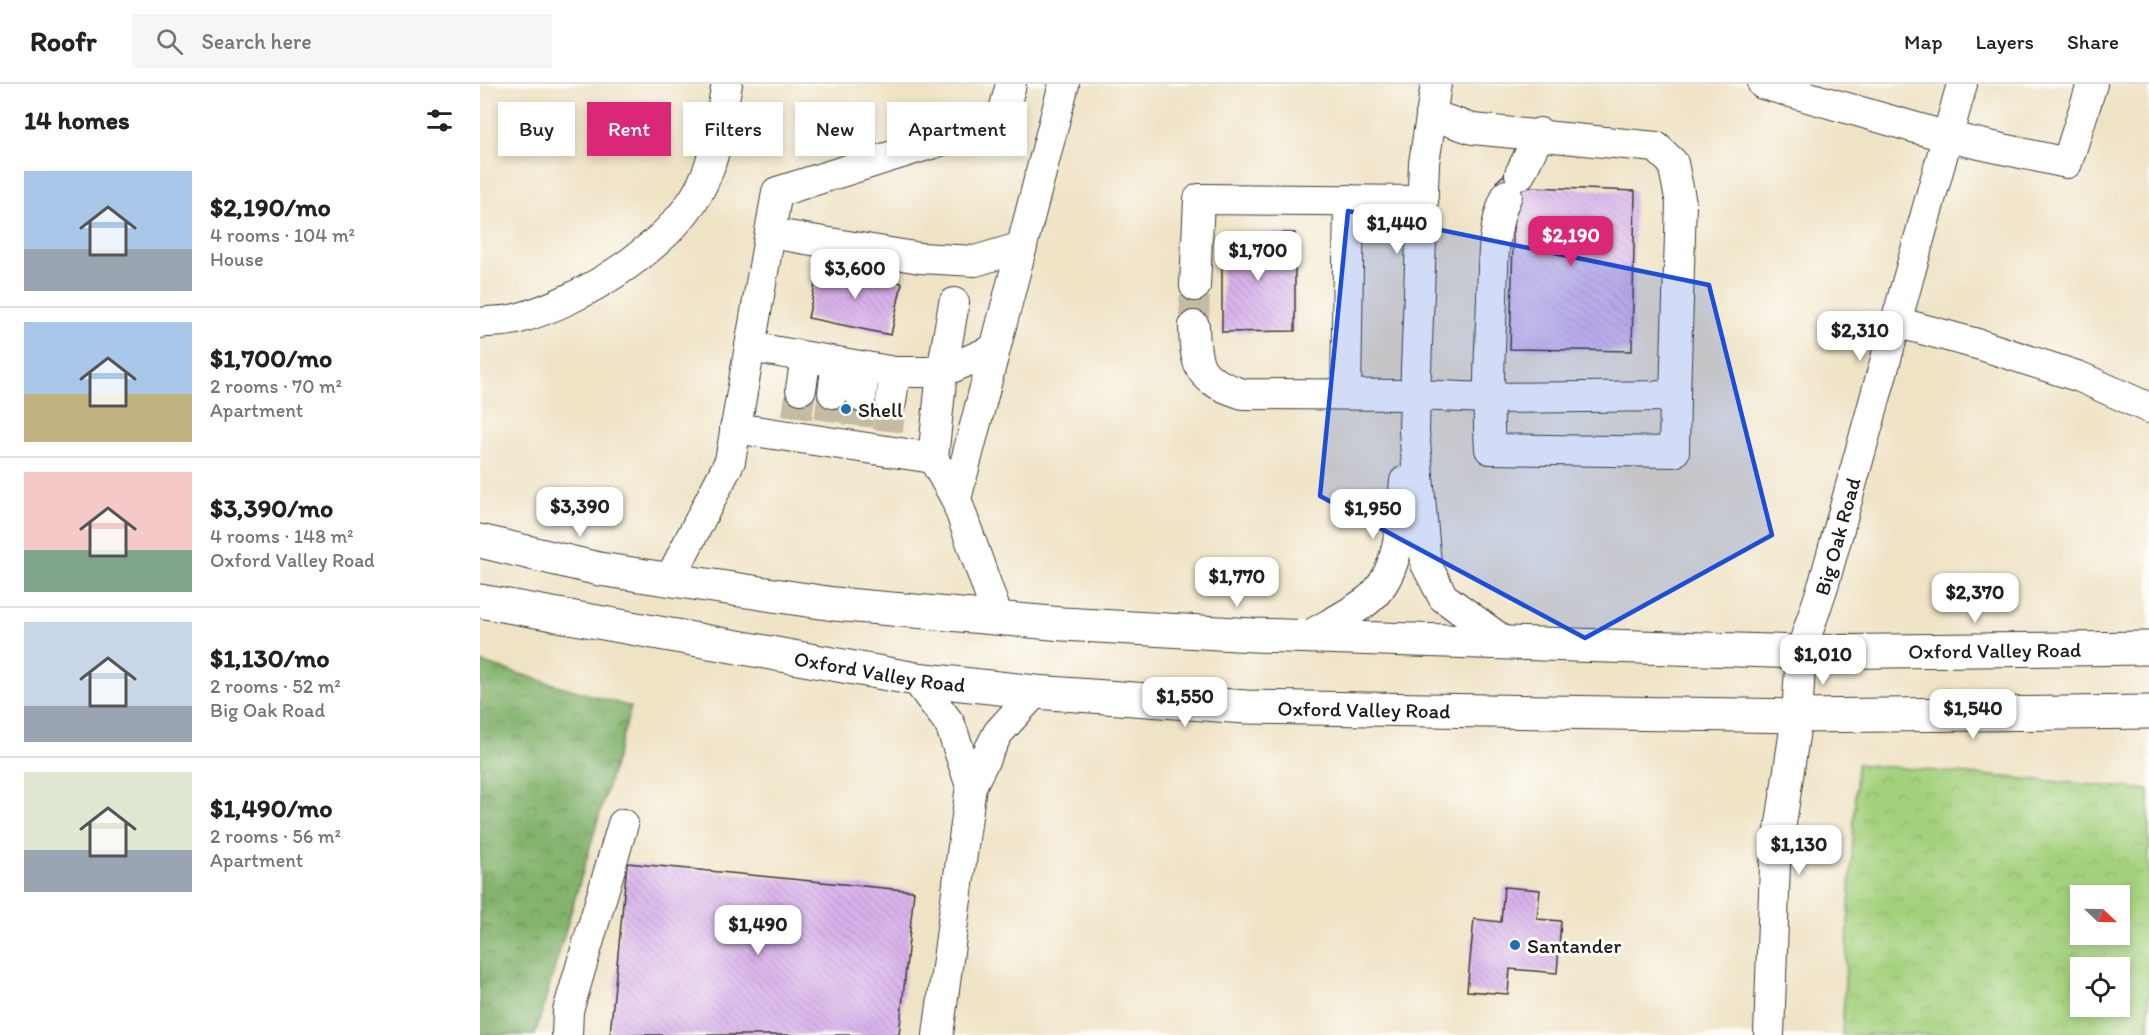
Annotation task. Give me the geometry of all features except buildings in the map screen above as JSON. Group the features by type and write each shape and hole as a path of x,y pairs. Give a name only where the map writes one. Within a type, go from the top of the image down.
{"main road":[{"name":"Oxford Valley Road","path":"480,541 599,569 834,604 998,618 1307,637 1801,652 2149,648"},
{"name":"Oxford Valley Road","path":"480,601 916,679 1035,692 1246,707 1797,716 2149,712"}],"street":[{"path":"480,323 516,319 571,299 619,272 676,225 707,175 727,84"},
{"path":"670,579 730,461 777,192 1001,122 1011,84"},
{"path":"956,499 1064,84"},
{"path":"1436,84 1424,163 1414,431 1426,564 1443,597 1506,643"},
{"path":"1763,84 1948,137 2067,163 2092,84"},
{"name":"Big Oak Road","path":"1769,1035 1775,864 1797,716 1801,652 1824,583 1962,84"},
{"path":"1431,115 1473,129 1518,168 1656,147 1673,163 1681,203 1674,452 1490,449 1487,398 1493,265 1500,208 1518,168"},
{"path":"1195,286 1199,199 1423,201"},
{"path":"1346,394 1349,200"},
{"path":"770,233 942,259 975,261 1022,247"},
{"path":"933,458 942,372 954,303"},
{"path":"1896,322 1981,345 2080,377 2149,408"},
{"path":"1194,326 1195,357 1200,369 1223,387 1243,394 1415,395 1487,398 1675,396"},
{"path":"750,347 895,372 942,372 995,349"},
{"path":"798,415 806,357"},
{"path":"843,421 851,365"},
{"path":"888,428 895,372"},
{"path":"735,428 798,415 843,421 888,428 933,458 956,499 998,618"},
{"path":"1307,637 1368,601 1387,577 1400,525 1414,431"},
{"path":"916,679 951,724 971,786"},
{"path":"938,1035 971,786 998,733 1035,692"},
{"path":"567,1035 568,1011 623,824"}],"highlighted area":[{"path":"1348,211 1709,285 1772,535 1585,638 1320,496"}],"green space":[{"path":"480,662 631,707 535,1035 480,1035"},
{"path":"1857,764 2149,790 2149,1035 1842,1035"}],"tunnel":[{"path":"1194,326 1195,286"},
{"path":"797,418 801,389"},
{"path":"829,421 833,393"},
{"path":"858,426 861,397"},
{"path":"888,431 891,402"}],"place":[{"name":"Shell","path":"846,409"},
{"name":"Santander","path":"1515,945"}]}
